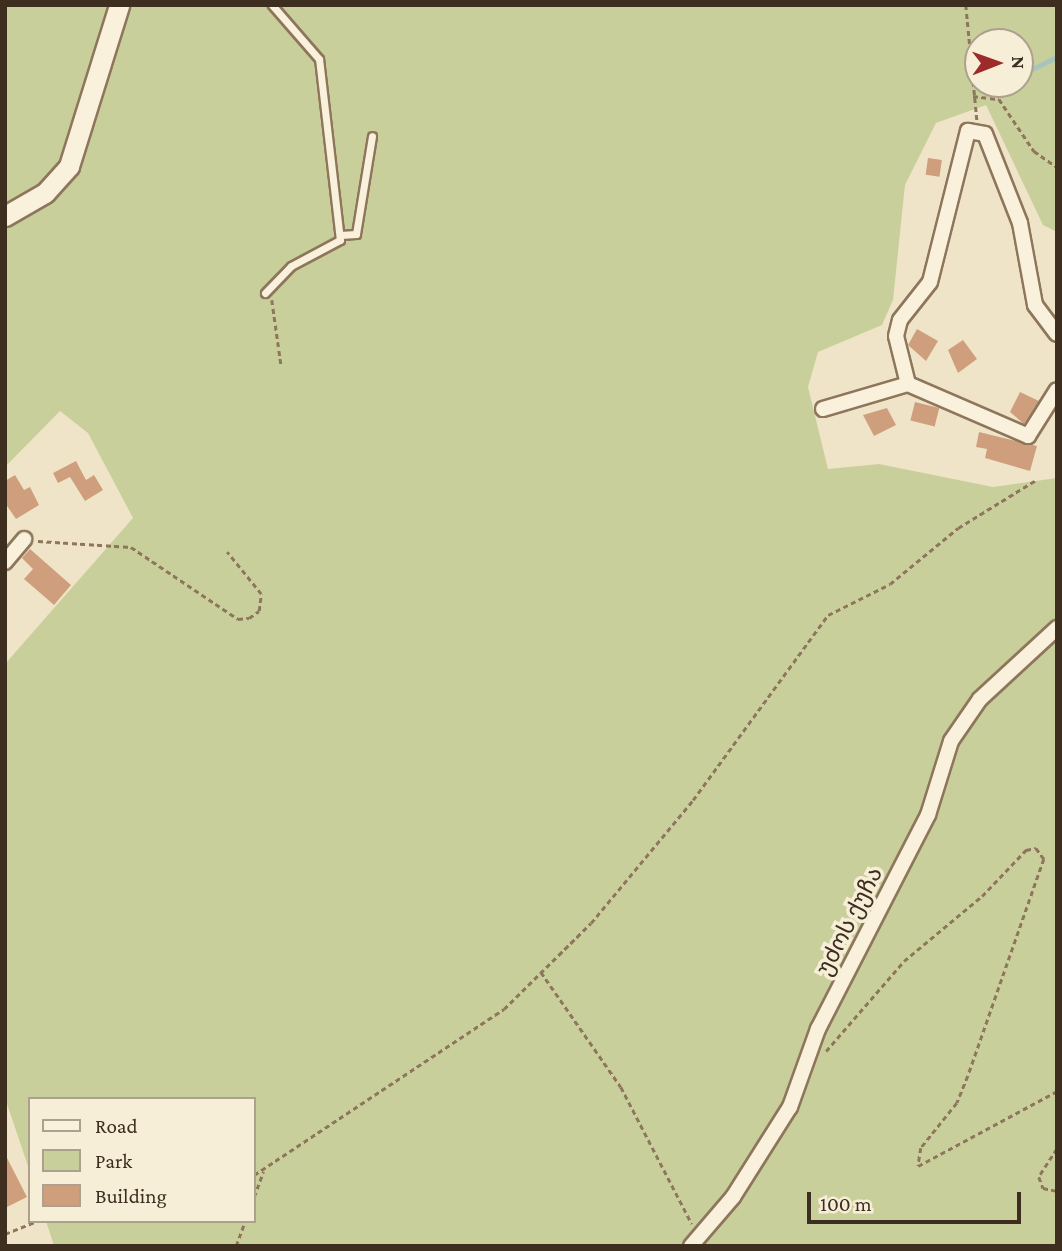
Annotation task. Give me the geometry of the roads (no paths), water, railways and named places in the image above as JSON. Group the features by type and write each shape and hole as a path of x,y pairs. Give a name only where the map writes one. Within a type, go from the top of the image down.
{"main road":[{"path":"5,216 45,193 69,166 119,5"}],"street":[{"path":"908,384 896,336 900,320 930,282 968,131 979,130 1020,223 1035,305 1057,334"},
{"path":"823,409 908,384 1028,436 1057,390"},
{"path":"5,562 24,540"},
{"name":"უძოს ქუჩა","path":"695,1242 767,1145 804,1073 818,1029 928,815 951,741 981,699 1057,628"}],"lane":[{"path":"265,293 291,266 338,243 340,235 319,59 272,5"},
{"path":"340,235 356,234 372,136"}],"waterway":[{"path":"1034,68 1057,57"}]}
